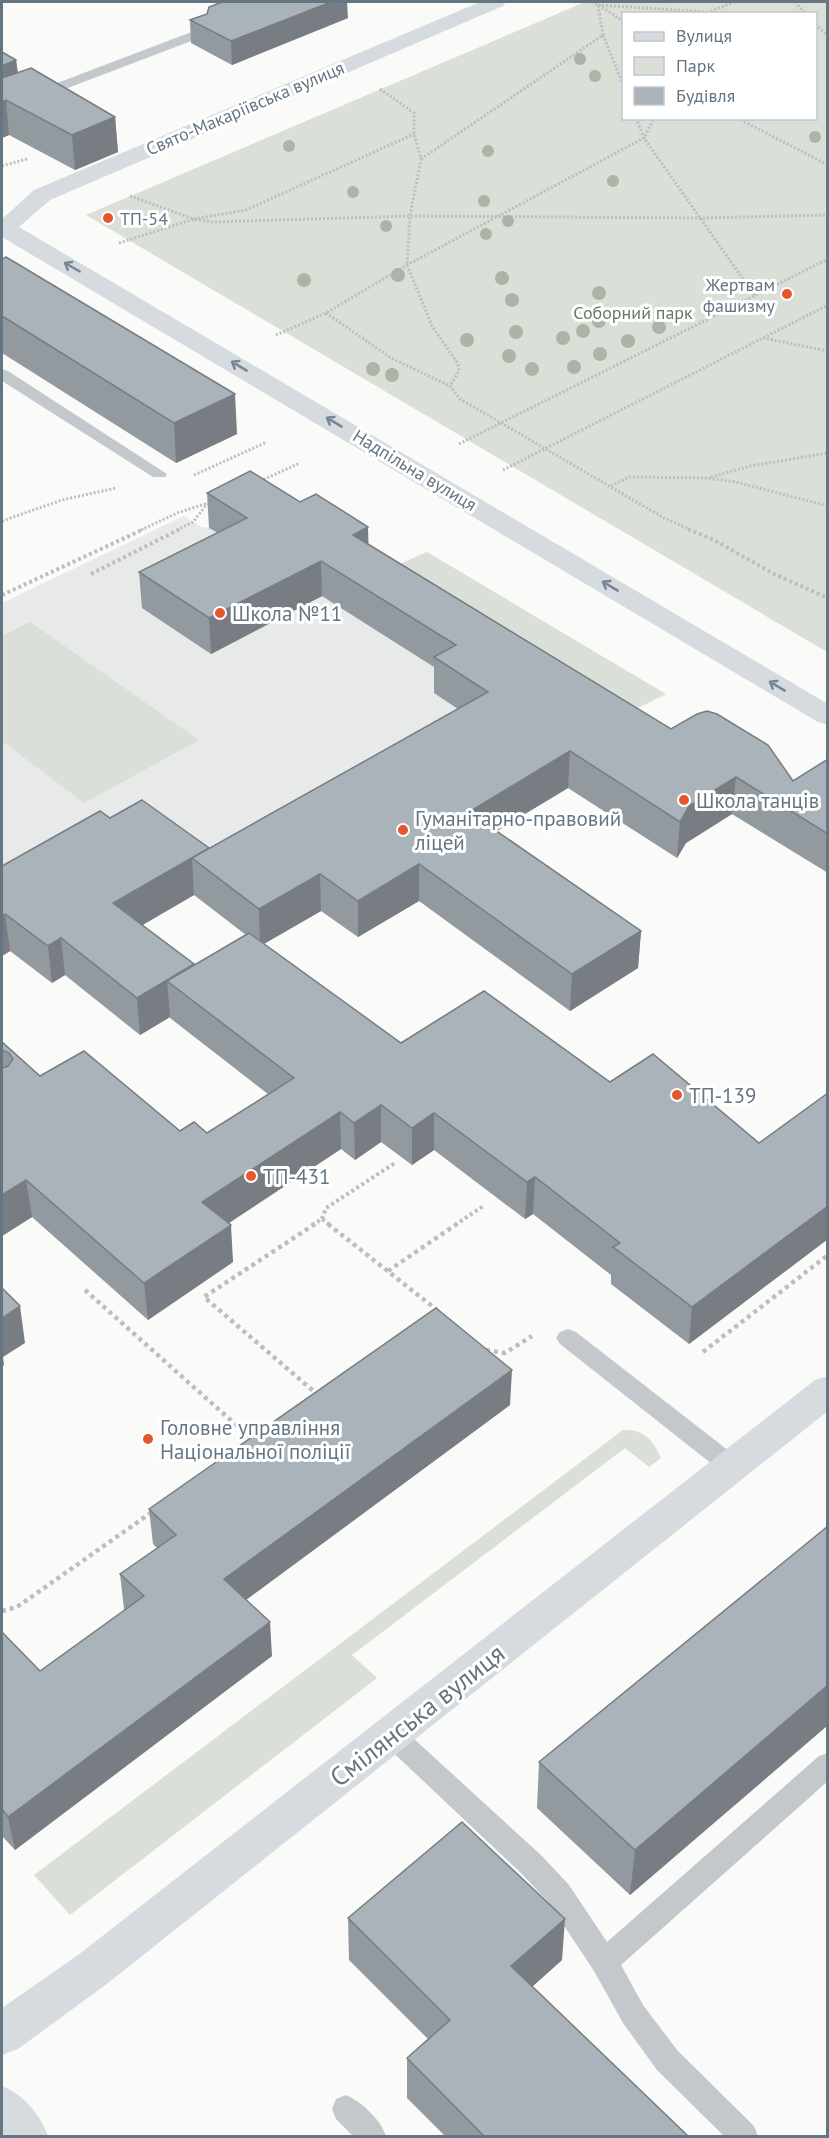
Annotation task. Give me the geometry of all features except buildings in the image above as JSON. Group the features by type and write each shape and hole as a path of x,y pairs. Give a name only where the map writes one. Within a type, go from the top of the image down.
{"main road":[{"name":"Свято-Макаріївська вулиця","path":"2,229 42,195 496,2"},
{"name":"Надпільна вулиця","path":"2,229 828,716"},
{"name":"Смілянська вулиця","path":"2,2034 93,1969 828,1390"},
{"path":"2,2108 25,2136"}],"lane":[{"path":"2,109 202,32"},
{"path":"2,374 159,474"},
{"path":"568,1338 730,1466"},
{"path":"392,1734 532,1865 559,1894 604,1962 633,2014 667,2060 744,2136"},
{"path":"604,1962 828,1764"},
{"path":"346,2109 372,2136"}],"path":[{"path":"592,2 622,21"},
{"path":"709,12 734,2"},
{"path":"598,5 693,12"},
{"path":"598,5 603,35 622,82"},
{"path":"817,25 828,37"},
{"path":"421,159 603,35"},
{"path":"374,87 414,113 414,134 421,159 410,216 407,265 432,327 458,364 459,371 450,386"},
{"path":"637,120 644,138 755,296"},
{"path":"276,335 326,313 407,265 644,138 653,120"},
{"path":"741,120 828,165"},
{"path":"119,243 194,219 246,210 414,134"},
{"path":"124,193 194,219 213,222 410,216 702,218 828,215"},
{"path":"459,444 828,259"},
{"path":"503,470 828,305"},
{"path":"326,313 391,358 450,386 460,399 664,518 714,540 774,574 828,598"},
{"path":"762,338 828,351"},
{"path":"2,521 62,500 116,488 159,474 178,481 267,442"},
{"path":"708,478 751,466 828,453"},
{"path":"259,481 300,463"},
{"path":"611,486 629,477 708,478 763,488 828,506"},
{"path":"2,595 177,513 218,499"},
{"path":"91,574 193,522 208,503"},
{"path":"318,1395 204,1297 322,1219 326,1208 395,1163"},
{"path":"388,1271 485,1204"},
{"path":"322,1219 444,1316"},
{"path":"703,1352 828,1255"},
{"path":"85,1290 254,1440"},
{"path":"429,1317 438,1311"},
{"path":"480,1345 487,1351 500,1355 512,1352 537,1333 550,1329 568,1338"},
{"path":"309,1402 327,1389"},
{"path":"244,1447 263,1434"},
{"path":"2,1611 17,1607 159,1507"}],"shaded area":[{"path":"252,506 618,735 431,871 411,906 358,937 321,911 272,939 246,920 235,926 218,913 233,905 85,858 54,836 2,865 2,603 184,516 201,527 209,528"}],"green space":[{"name":"Соборний парк","path":"585,2 827,2 827,652 86,215"},
{"path":"427,552 666,694 632,711 395,566"},
{"path":"30,622 199,740 84,803 2,741 2,636"},
{"path":"623,1430 637,1431 647,1437 661,1458 649,1467 625,1448 352,1655 377,1678 70,1915 34,1875"}],"place":[{"name":"ТП-54","path":"108,218"},
{"name":"Жертвам фашизму","path":"787,294"},
{"name":"Школа №11","path":"220,613"},
{"name":"Школа танців","path":"684,800"},
{"name":"Гуманітарно-правовий ліцей","path":"403,830"},
{"name":"ТП-139","path":"677,1095"},
{"name":"ТП-431","path":"251,1176"},
{"name":"Головне управління Національної поліції","path":"148,1439"}]}
